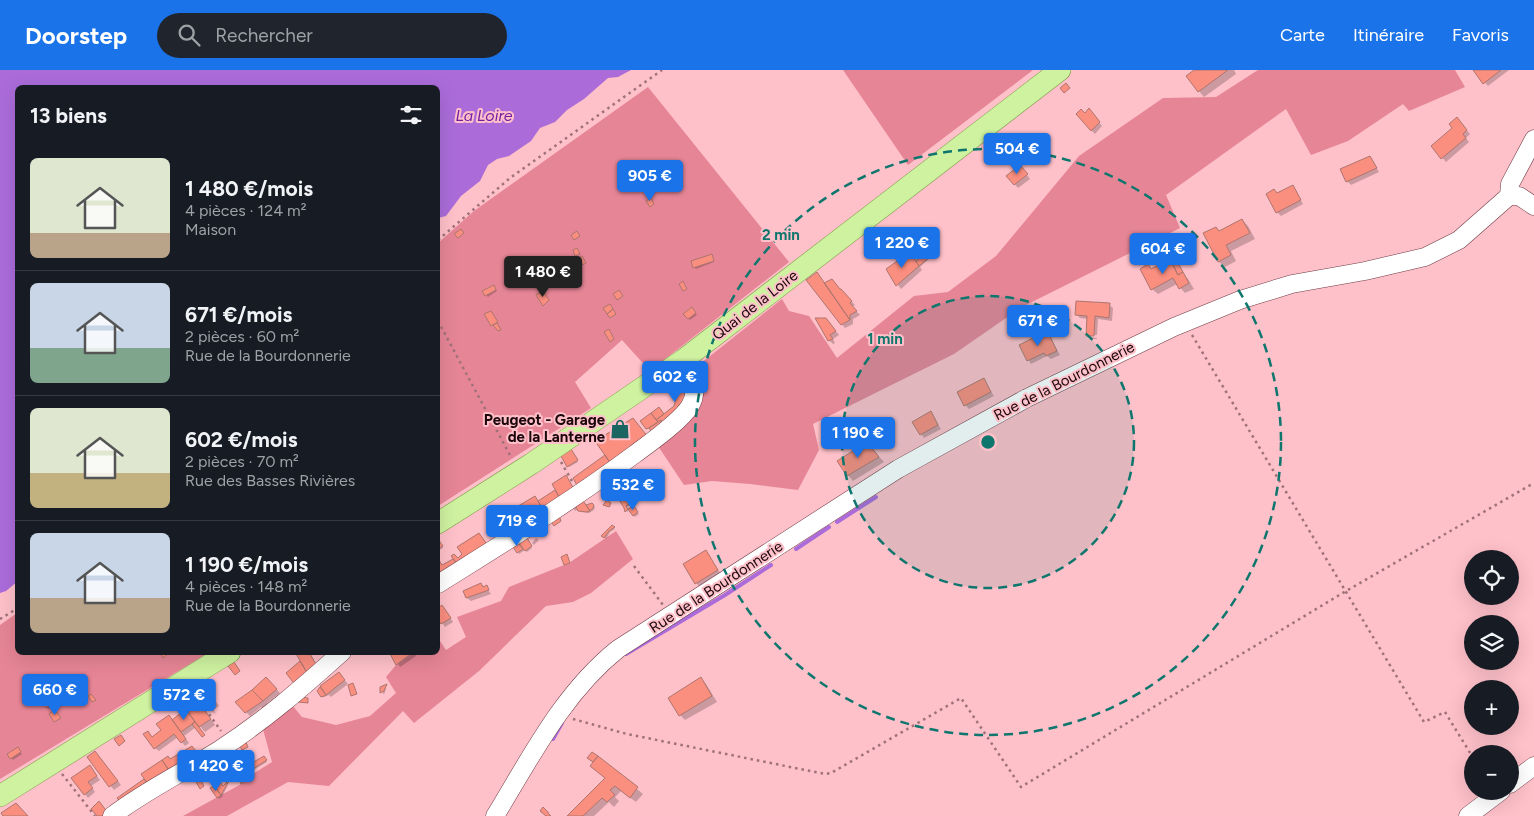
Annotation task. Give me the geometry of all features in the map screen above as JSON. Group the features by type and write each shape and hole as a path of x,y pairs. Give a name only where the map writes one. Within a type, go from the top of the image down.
{"main road":[{"name":"Quai de la Loire","path":"440,522 684,360 1060,70"},
{"path":"0,796 225,655"}],"street":[{"path":"1534,139 1510,184 1514,196 1534,206"},
{"name":"Rue de la Bourdonnerie","path":"495,816 560,711 585,678 600,664 618,649 898,469 1027,398 1184,322 1240,300 1292,284 1365,271 1425,257 1459,240 1514,196"},
{"path":"440,583 573,498 654,440 675,421 690,406 696,387 684,360"},
{"path":"112,816 152,788 261,722 339,655"},
{"path":"1519,777 1534,766"},
{"path":"1468,816 1489,800"}],"path":[{"path":"440,238 510,178 662,70"},
{"path":"1184,322 1424,722 1446,712 1466,745"},
{"path":"440,325 519,471"},
{"path":"560,711 578,720 627,734 825,774 831,773 961,698 1021,787 1346,591 1534,482"},
{"path":"634,566 671,616"},
{"path":"0,619 15,610"},
{"path":"190,687 229,743"},
{"path":"59,771 96,816"}],"shaded area":[{"path":"843,70 1033,70 908,165"},
{"path":"1258,70 1455,70 1465,87 1409,111 1403,104 1348,141 1311,155 1286,109 1166,195 1180,228 1022,307 954,354 813,424 819,450 798,490 712,481 684,485 654,440 675,421 708,385 707,374 700,364 782,299 789,311 809,316 837,358 914,296 948,292 996,256 1079,156 1163,98 1216,97"},
{"path":"648,87 789,262 650,371 622,340 575,382 591,408 440,505 440,241 474,211"},
{"path":"616,531 633,559 591,593 573,602 546,606 479,671 414,723 403,711 329,786 288,782 227,816 183,816 243,783 272,762 261,722 287,699 302,717 336,725 370,716 396,693 386,677 396,665 410,655 440,655 440,641 446,650 466,637 457,617 501,601 509,587 569,563"},
{"path":"15,614 15,655 205,655 0,779 0,625"}],"water":[{"name":"La Loire","path":"0,70 631,70 618,77 608,78 584,99 567,110 555,122 540,128 531,141 509,156 497,159 488,165 480,181 461,196 446,216 440,218 440,85 15,85 15,584 6,591 0,593"}],"building":[{"path":"1194,70 1228,70 1198,92 1186,76"},
{"path":"1473,70 1501,70 1483,84"},
{"path":"1066,83 1070,88 1064,93 1060,88"},
{"path":"1089,108 1100,122 1091,131 1076,114 1081,109 1085,113"},
{"path":"1457,117 1467,130 1463,134 1466,138 1441,159 1431,146 1452,128 1449,124"},
{"path":"1037,146 1043,155 1037,158 1031,149"},
{"path":"1370,156 1377,168 1346,182 1340,169"},
{"path":"1020,165 1028,174 1014,185 1006,176"},
{"path":"1293,185 1301,200 1276,213 1266,194 1274,189 1277,193"},
{"path":"651,198 654,204 650,207 646,201"},
{"path":"1242,219 1250,233 1226,245 1231,255 1218,262 1203,233 1216,227 1219,231"},
{"path":"461,229 464,233 458,238 454,234"},
{"path":"577,231 580,236 574,240 571,235"},
{"path":"577,248 580,254 575,256 573,250"},
{"path":"927,251 931,256 919,266 916,261"},
{"path":"910,252 919,266 896,286 886,269"},
{"path":"712,254 714,261 693,268 691,261"},
{"path":"582,256 586,263 578,267 574,261"},
{"path":"1174,256 1183,272 1178,275 1170,259"},
{"path":"1170,259 1178,275 1183,272 1189,283 1179,289 1173,278 1151,290 1140,269 1148,264 1151,269"},
{"path":"817,272 850,320 841,325 806,280"},
{"path":"509,276 515,285 509,288 504,279"},
{"path":"832,279 852,301 850,303 857,311 850,315 850,320 824,283"},
{"path":"683,281 687,289 683,291 679,284"},
{"path":"494,285 496,290 485,296 482,291"},
{"path":"619,290 623,296 617,300 613,294"},
{"path":"543,291 549,300 543,306 536,295"},
{"path":"1076,301 1110,303 1109,318 1095,316 1094,336 1086,336 1087,316 1075,315"},
{"path":"610,304 613,309 607,314 603,308"},
{"path":"692,307 696,313 688,319 683,314"},
{"path":"613,309 616,314 610,318 607,314"},
{"path":"491,311 498,322 491,326 484,314"},
{"path":"815,318 826,318 836,331 830,335 833,339 828,341"},
{"path":"497,323 501,330 498,331 493,325"},
{"path":"609,329 614,339 610,342 604,332"},
{"path":"1047,331 1049,334 1036,340 1035,337"},
{"path":"1049,334 1057,351 1046,356 1044,353 1027,361 1019,345 1035,337 1036,340"},
{"path":"984,378 991,392 964,406 957,392"},
{"path":"680,382 687,390 685,400 665,425 661,420 658,422 656,420 674,406 678,392 676,393 672,388"},
{"path":"659,407 664,414 656,420 651,413"},
{"path":"931,411 938,425 920,435 912,422"},
{"path":"651,413 658,422 646,429 640,421"},
{"path":"633,418 648,437 611,464 595,441"},
{"path":"661,420 665,425 653,434 649,428"},
{"path":"867,442 879,457 847,476 837,461"},
{"path":"571,449 578,460 567,467 561,456"},
{"path":"605,455 611,464 578,487 573,478"},
{"path":"566,475 575,491 561,500 552,484"},
{"path":"624,482 615,491 614,488"},
{"path":"555,490 561,500 544,511 538,501"},
{"path":"611,493 613,494 607,500 604,498"},
{"path":"623,494 630,503 626,506 628,509 625,512 618,498"},
{"path":"535,496 544,511 528,522 520,505"},
{"path":"582,499 590,511 578,511 574,503"},
{"path":"607,500 611,503 609,507 603,505"},
{"path":"592,503 594,505 590,511 586,505"},
{"path":"520,505 528,522 509,535 500,521 515,513 512,508"},
{"path":"634,506 638,512 633,516 628,509"},
{"path":"558,513 561,521 554,526 549,519"},
{"path":"612,525 615,527 604,538 601,536"},
{"path":"479,533 489,547 459,566 451,556 454,554 458,558 462,554 457,547"},
{"path":"525,535 532,546 525,551 516,540"},
{"path":"516,540 523,549 517,553 511,544"},
{"path":"706,550 718,570 695,584 683,564"},
{"path":"567,554 570,563 564,565 561,557"},
{"path":"453,559 459,566 441,577 440,562 442,565"},
{"path":"481,583 483,587 487,585 489,590 466,598 463,591"},
{"path":"442,605 451,618 441,624 440,622 440,606"},
{"path":"297,655 311,655 318,668 309,676"},
{"path":"391,655 409,655 396,665"},
{"path":"300,661 309,676 296,686 286,673"},
{"path":"234,662 240,671 235,675 228,666"},
{"path":"339,672 345,680 326,695 320,686"},
{"path":"266,677 277,689 263,701 252,690"},
{"path":"701,677 712,696 679,716 668,698"},
{"path":"353,683 357,694 351,696 348,685"},
{"path":"387,684 384,691 380,693 380,687"},
{"path":"320,687 326,695 321,697 317,691"},
{"path":"207,688 215,699 208,704 211,708 208,710 197,695"},
{"path":"252,690 263,701 245,713 235,702"},
{"path":"91,694 96,700 92,702 88,696"},
{"path":"52,696 56,701 46,708 42,703"},
{"path":"298,697 308,698 308,703 298,702"},
{"path":"200,704 211,719 199,727 188,712"},
{"path":"186,709 195,722 181,732 172,720"},
{"path":"55,710 61,718 54,722 49,714"},
{"path":"169,715 186,739 181,743 174,734 154,749 143,734 148,731 152,737 161,730 156,724"},
{"path":"195,722 205,735 202,737 192,724"},
{"path":"121,735 125,741 119,746 114,739"},
{"path":"245,740 248,747 242,750 239,744"},
{"path":"192,746 199,755 170,772 162,760 168,756 170,759"},
{"path":"18,747 21,752 10,759 7,754"},
{"path":"95,751 118,781 109,787 87,757"},
{"path":"592,752 598,756 593,762 587,758"},
{"path":"264,756 267,760 248,772 245,767"},
{"path":"598,756 638,787 630,798 615,786 610,790 615,795 607,802 602,798 583,816 567,816 605,778 590,766"},
{"path":"162,760 170,772 149,786 141,774"},
{"path":"90,765 97,776 88,782 93,788 84,795 71,778"},
{"path":"227,769 233,776 230,779 224,773"},
{"path":"247,775 243,783 241,784 238,778"},
{"path":"199,777 204,786 200,789 195,780"},
{"path":"144,779 149,786 122,804 117,798"},
{"path":"218,779 223,786 230,779 221,795 212,782"},
{"path":"214,786 221,795 217,798 210,788"},
{"path":"99,801 108,813 104,816 97,816 91,809"},
{"path":"16,803 28,816 3,816 1,813"},
{"path":"543,807 551,816 546,816 540,811"}],"waterway":[{"path":"837,522 876,497"},
{"path":"796,549 829,527"},
{"path":"626,654 725,595 771,565"},
{"path":"553,739 562,723"}],"place":[{"name":"Peugeot - Garage de la Lanterne","path":"620,429"}]}
